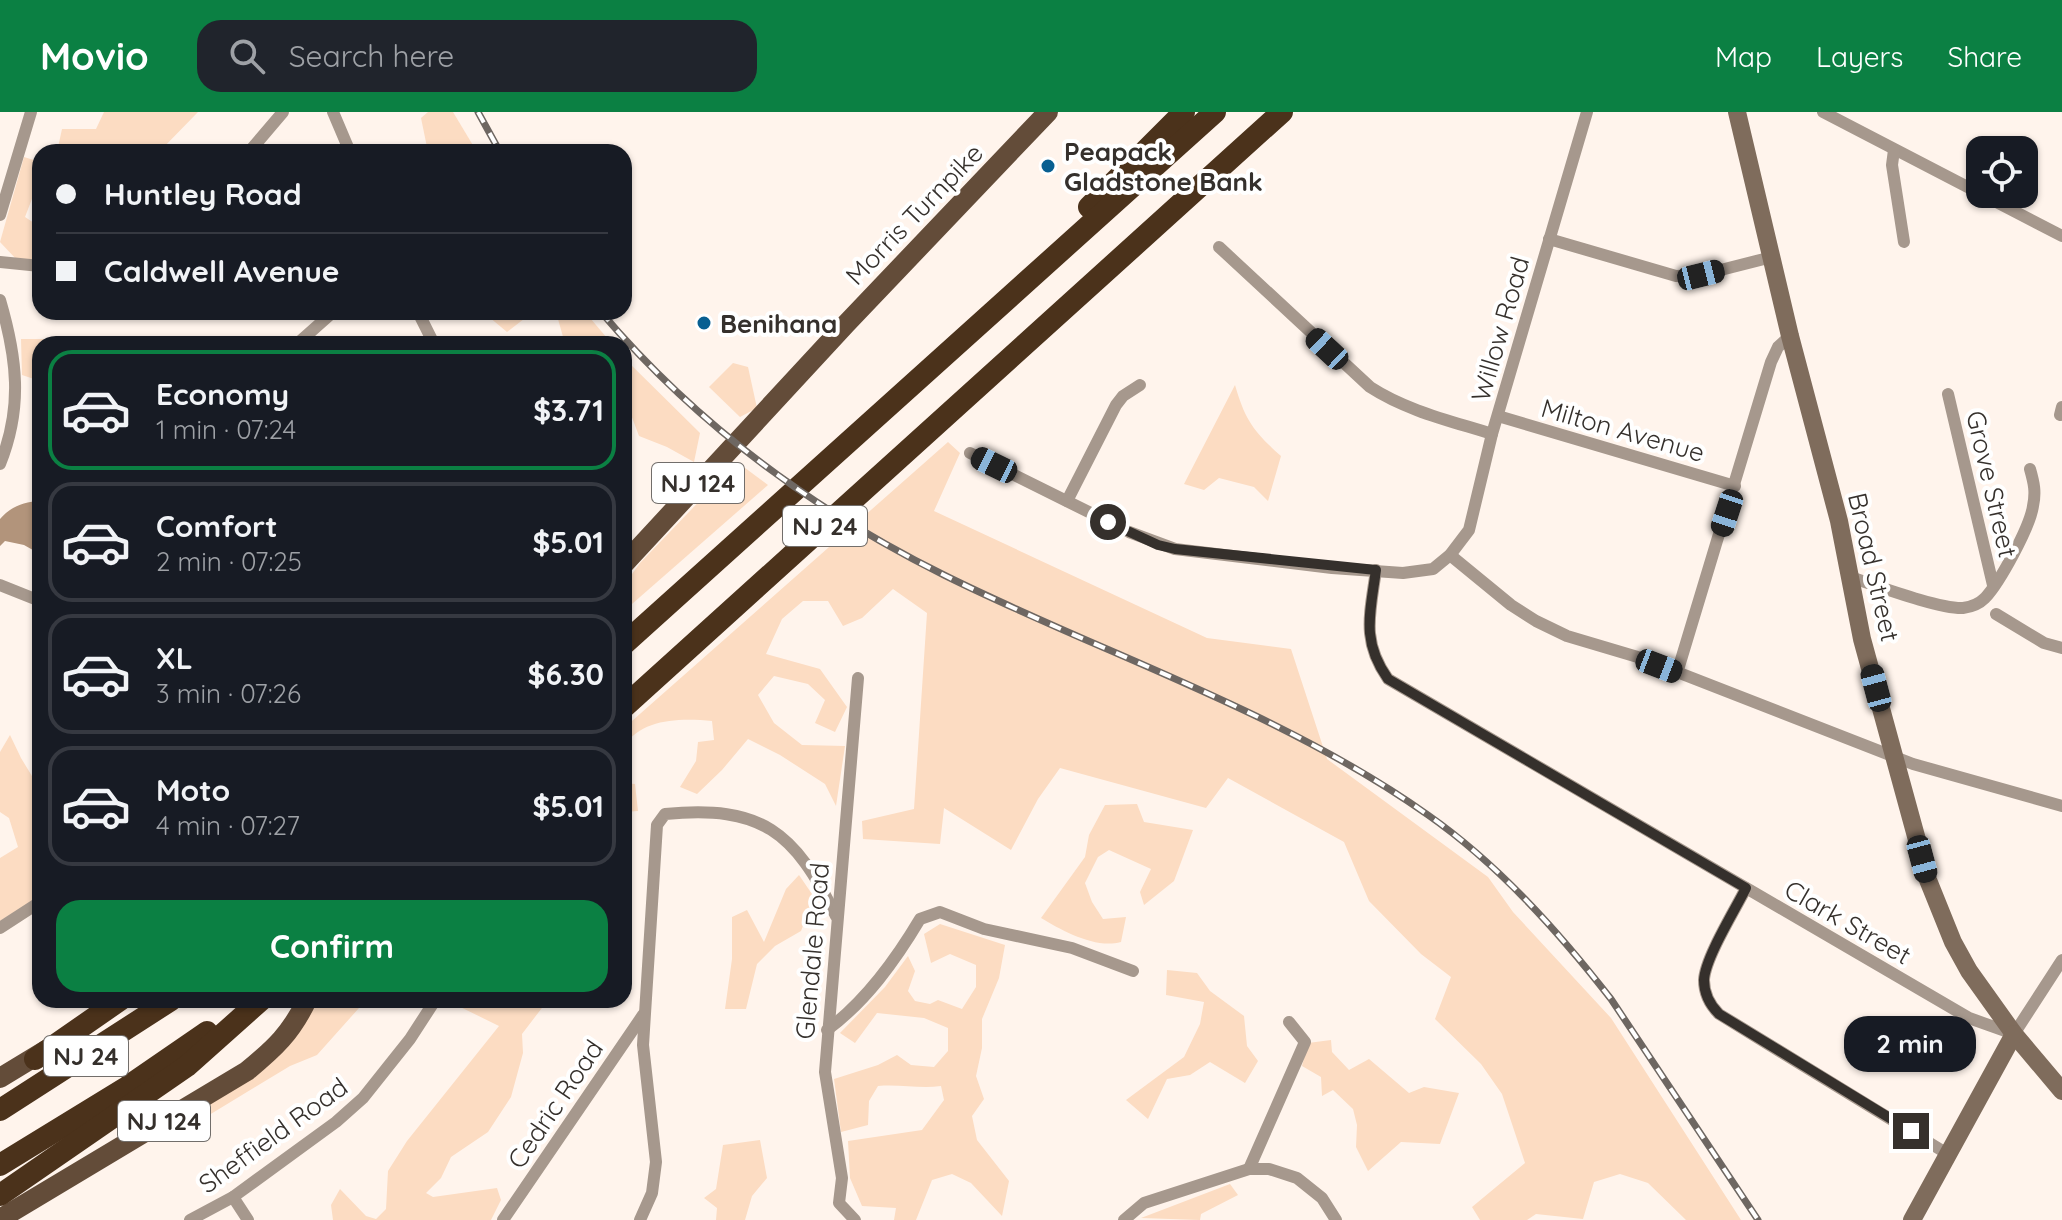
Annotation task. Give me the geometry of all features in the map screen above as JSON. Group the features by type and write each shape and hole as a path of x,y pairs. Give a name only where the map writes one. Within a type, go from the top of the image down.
{"highway":[{"path":"885,411 1184,112"},
{"name":"NJ 24","path":"632,637 1215,112"},
{"name":"NJ 24","path":"632,700 1282,112"},
{"path":"35,1059 108,1008"},
{"name":"NJ 24","path":"0,1110 159,1008"},
{"name":"NJ 24","path":"0,1165 127,1087 241,1008"},
{"path":"0,1195 187,1066 252,1008"}],"main road":[{"name":"Morris Turnpike","path":"632,555 1048,112"},
{"name":"Broad Street","path":"1741,117 1790,336 1839,521 1862,639 1928,880 1940,913 1969,971 2014,1034 2062,1091"},
{"path":"0,1078 35,1059 98,1008"},
{"name":"NJ 124","path":"0,1219 247,1071 277,1047 294,1027 303,1008"},
{"path":"1912,1220 1946,1153 2014,1034"}],"street":[{"path":"0,215 31,112"},
{"path":"256,144 283,112"},
{"path":"333,112 347,144"},
{"name":"Willow Road","path":"1450,555 1469,530 1492,434 1587,112"},
{"path":"1823,112 2062,236"},
{"path":"1894,150 1892,165 1904,242"},
{"path":"1549,239 1676,276 1701,275 1772,257"},
{"path":"1219,247 1370,387 1390,400 1492,434"},
{"path":"0,262 32,265"},
{"path":"0,300 17,371 12,419 0,464"},
{"path":"306,336 324,320"},
{"path":"1677,673 1771,362 1776,349 1790,336"},
{"path":"1067,501 1116,405 1123,396 1140,385"},
{"name":"Grove Street","path":"1948,394 1993,585"},
{"name":"Milton Avenue","path":"1498,416 1735,486"},
{"path":"970,453 1129,532 1175,549 1423,572 1433,569 1450,555 1511,605 1567,636 1641,658 1895,757 2062,806"},
{"path":"1850,577 1954,608 1975,605 1985,598 1993,585 2021,539 2033,510 2036,488 2030,469"},
{"name":"Clark Street","path":"1376,570 1368,627 1369,642 1388,679 1969,1018 2014,1034"},
{"path":"0,585 32,598"},
{"path":"1996,614 2044,643 2062,648"},
{"name":"Glendale Road","path":"835,1220 842,1178 825,1072 858,678"},
{"path":"640,1220 652,1193 656,1162 645,1070 644,1013 657,825 660,819 665,814 712,811 738,815 765,825 793,846 807,863 836,916"},
{"path":"1746,888 1705,972 1705,991 1712,1008 1946,1153"},
{"path":"0,928 32,907"},
{"path":"827,1030 854,1010 902,950 920,919 940,912 984,929 1072,948 1133,971"},
{"path":"2014,1034 2062,960"},
{"name":"Sheffield Road","path":"190,1220 233,1197 336,1122 363,1098 410,1039 430,1008"},
{"name":"Cedric Road","path":"503,1220 644,1013"},
{"path":"1249,1169 1305,1042 1289,1022"},
{"path":"1124,1220 1144,1203 1249,1169 1269,1169 1297,1178 1322,1198 1336,1220"},
{"path":"233,1197 248,1220"},
{"path":"839,1203 855,1220"}],"shaded area":[{"path":"104,112 198,112 167,144 59,144 62,129 96,129"},
{"path":"428,112 453,112 472,144 426,144 421,118"},
{"path":"24,157 32,160 32,199 25,217 32,222 32,261 17,260 0,242"},
{"path":"493,320 523,320 507,332"},
{"path":"558,320 592,320 605,336 563,336"},
{"path":"21,339 32,339 32,378 22,375"},
{"path":"733,363 748,367 757,408 740,417 709,387"},
{"path":"632,366 700,433 694,462 639,436 632,417"},
{"path":"1235,385 1252,425 1281,456 1268,501 1254,487 1219,478 1204,490 1184,484"},
{"path":"948,442 960,453 934,511 1207,638 1291,649 1327,759 1488,877 1513,912 1611,1018 1741,1220 1686,1220 1648,1183 1620,1174 1594,1182 1583,1219 1536,1214 1527,1220 1480,1220 1472,1207 1525,1163 1502,1094 1481,1064 1435,1019 1451,977 1421,954 1369,901 1344,842 1228,778 1206,808 1060,768 1038,799 1011,850 944,808 940,844 863,839 862,821 914,809 927,613 893,589 862,618 843,626 828,601 803,601 782,619 766,654 820,669 847,707 835,732 815,723 825,700 808,684 774,676 758,695 774,723 802,745 845,746 836,806 825,784 748,739 697,794 680,787 696,761 698,742 714,740 712,721 663,722 632,736 632,721"},
{"path":"737,462 768,485 632,604 632,574"},
{"path":"32,502 32,550 5,541 0,546 0,519"},
{"path":"10,735 32,776 32,901 0,921 0,858 18,847 9,818 0,812 0,752"},
{"path":"632,784 635,784 638,811 632,811"},
{"path":"1137,804 1144,822 1193,830 1174,881 1144,905 1140,892 1151,869 1109,850 1098,857 1085,883 1103,919 1126,917 1121,942 1090,941 1041,918 1085,857 1089,835 1105,805"},
{"path":"799,875 814,897 801,931 775,946 757,964 746,1009 725,1009 732,959 732,917 747,910 764,942 786,889"},
{"path":"940,924 1005,945 999,978 982,1019 982,1048 976,1076 984,1099 972,1116 977,1140 1009,1181 1002,1216 971,1183 952,1174 932,1180 916,1220 894,1220 896,1208 862,1206 850,1178 848,1141 922,1130 944,1100 941,1086 878,1086 869,1101 868,1125 841,1132 834,1079 878,1065 897,1055 911,1065 934,1067 948,1051 948,1028 924,1018 877,1013 855,1043 840,1033 885,987 908,956 915,971 908,991 915,1001 930,1004 938,1000 962,1009 976,987 976,965 950,954 931,963 924,934"},
{"path":"1167,970 1197,973 1210,991 1244,1016 1247,1046 1258,1061 1245,1083 1210,1062 1190,1075 1167,1079 1148,1119 1126,1100 1184,1057 1200,1024 1204,1002 1166,995"},
{"path":"307,1008 359,1008 317,1055 290,1066 196,1123 188,1110"},
{"path":"462,1008 542,1008 522,1034 523,1053 511,1097 488,1132 451,1157 441,1178 426,1193 433,1197 497,1188 501,1200 491,1220 333,1220 331,1205 340,1189 366,1216 376,1219 386,1209 388,1171 407,1141 499,1026"},
{"path":"1331,1040 1332,1052 1349,1070 1369,1059 1409,1093 1424,1087 1459,1093 1440,1144 1401,1142 1368,1171 1356,1147 1357,1125 1353,1109 1333,1090 1322,1096 1321,1077 1302,1066 1308,1043"},
{"path":"760,1140 767,1178 752,1196 745,1220 716,1220 717,1208 704,1198 716,1189 723,1145"},
{"path":"1230,1184 1238,1195 1201,1214 1200,1220 1141,1218"}],"railway":[{"path":"478,112 496,144"},
{"path":"608,320 623,336"},
{"path":"632,346 717,427 803,493 848,522 944,575 1312,744 1371,778 1454,834 1526,900 1611,999 1758,1220"}],"place":[{"name":"Peapack Gladstone Bank","path":"1048,166"},
{"name":"Benihana","path":"704,323"}],"route":[{"path":"1108,522 1158,545 1190,552 1376,570 1368,627 1369,642 1388,679 1746,888 1705,972 1705,991 1712,1008 1911,1131"}]}
